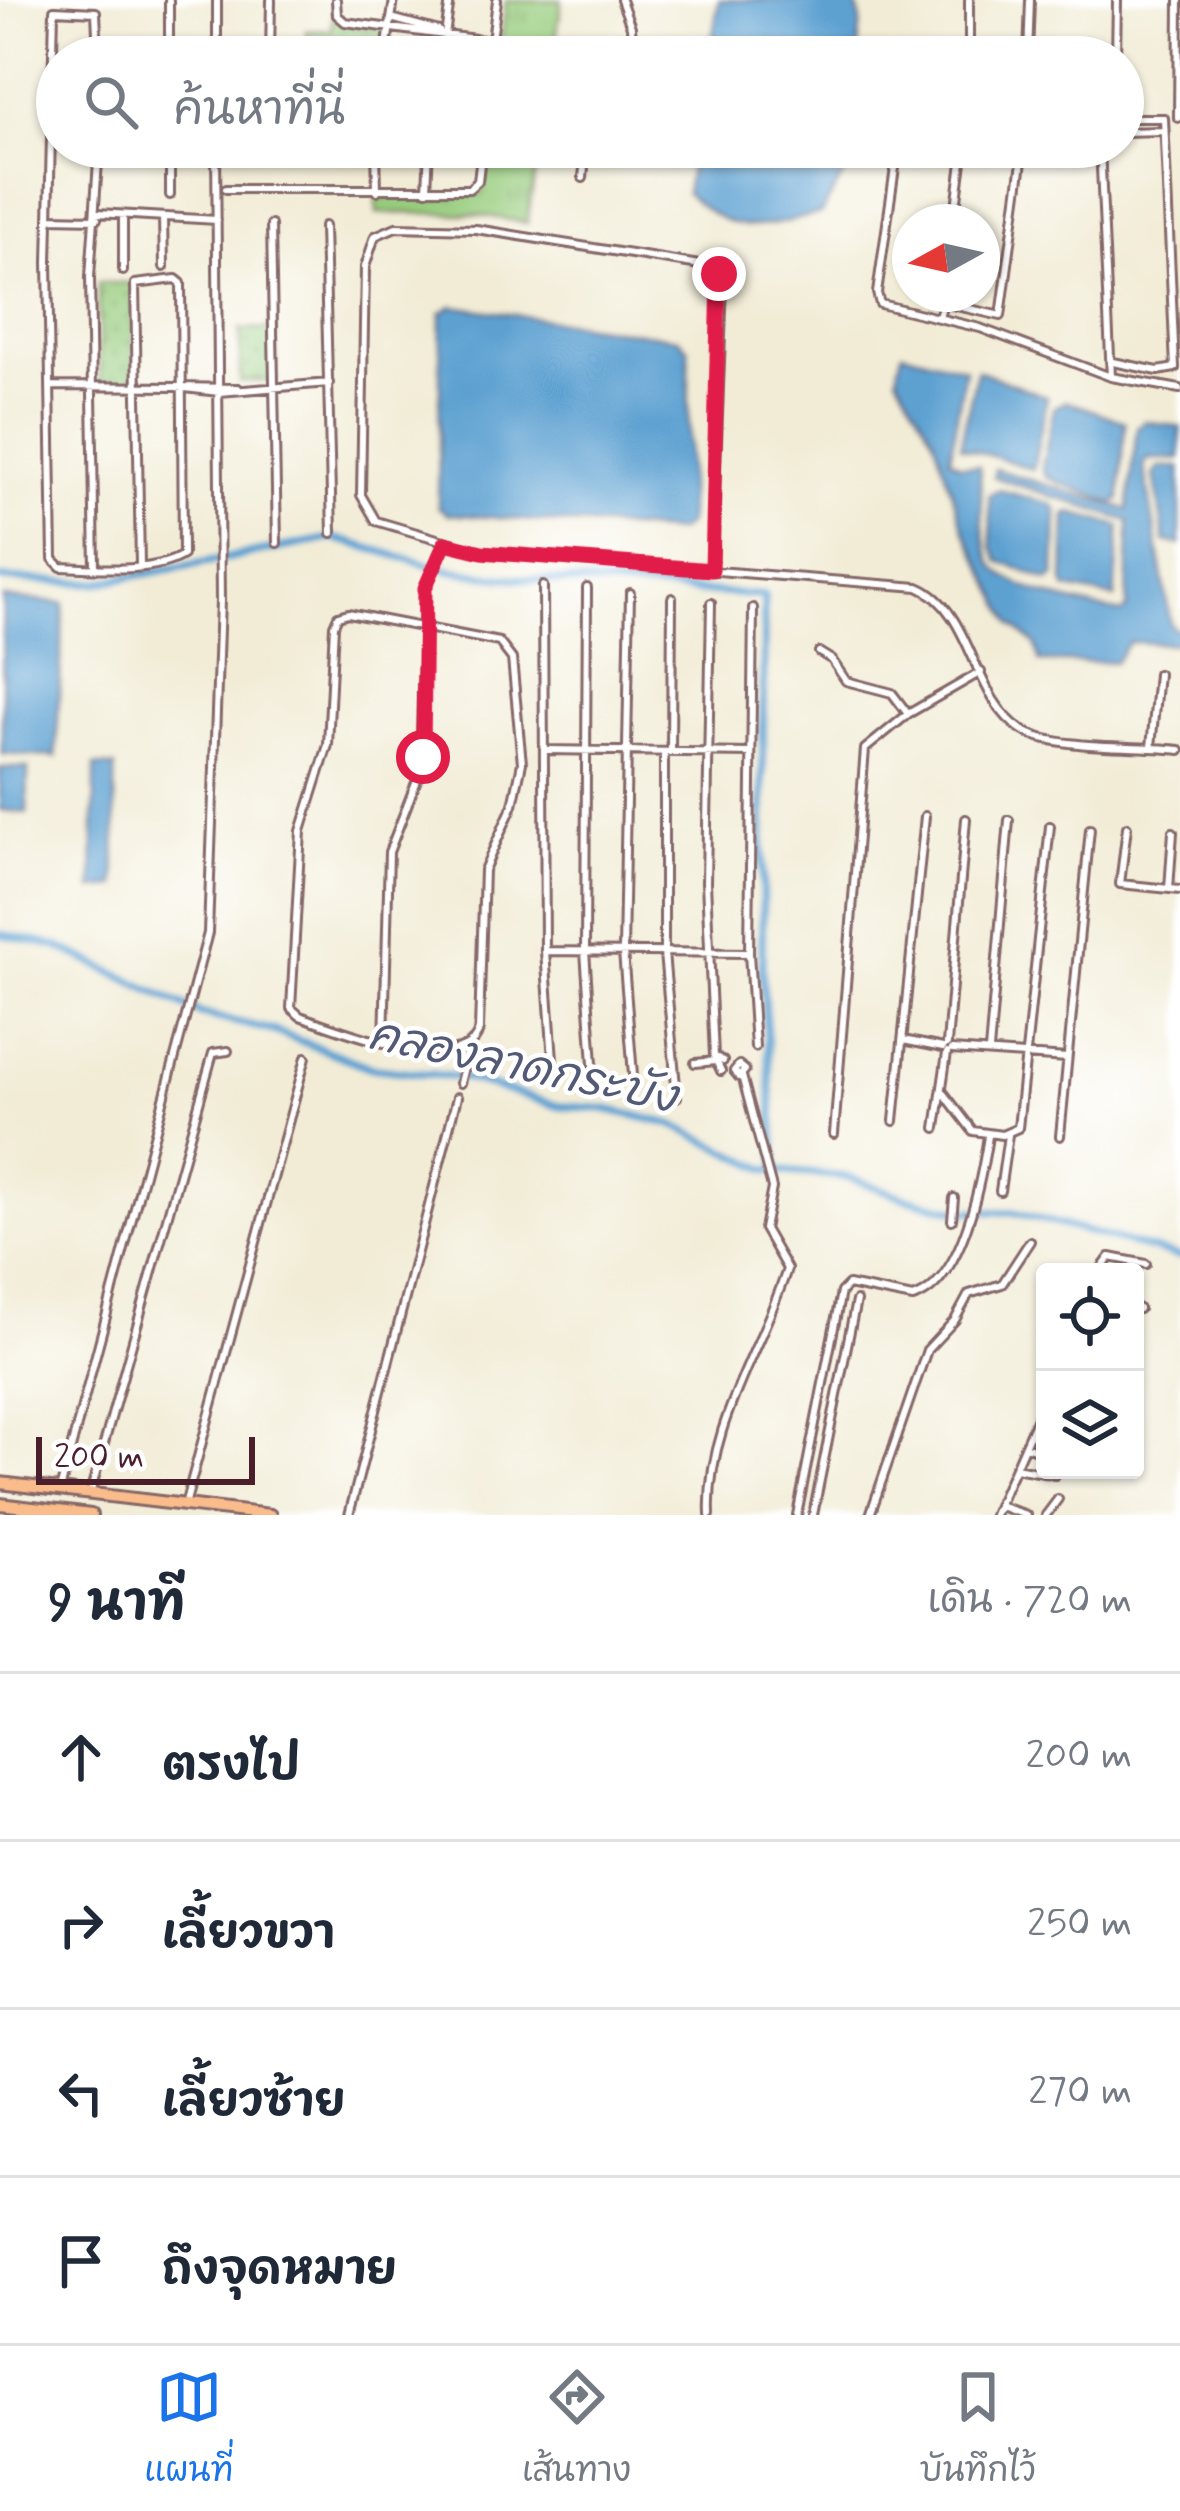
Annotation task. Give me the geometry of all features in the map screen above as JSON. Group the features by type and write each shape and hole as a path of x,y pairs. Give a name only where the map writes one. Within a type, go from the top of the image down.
{"main road":[{"path":"0,1483 270,1515"},
{"path":"0,1504 87,1515"}],"street":[{"path":"169,0 169,36"},
{"path":"217,36 218,0"},
{"path":"270,36 271,0"},
{"path":"336,0 337,15 345,22 390,22 464,36"},
{"path":"388,36 394,0"},
{"path":"442,36 450,0"},
{"path":"492,36 497,0"},
{"path":"621,0 630,36"},
{"path":"969,0 969,36"},
{"path":"1029,36 1030,0"},
{"path":"1116,36 1117,0"},
{"path":"1144,118 1179,118 1179,0"},
{"path":"53,36 54,10 96,12 97,36"},
{"path":"1113,362 1158,371 1175,368 1164,118"},
{"path":"1144,131 1162,131"},
{"path":"50,168 53,559 61,567 140,565 183,555 181,283 140,280 135,284 140,565"},
{"path":"95,568 90,277 99,168"},
{"path":"170,168 170,195"},
{"path":"60,1490 194,989 212,893 220,601 216,168"},
{"path":"376,168 377,191"},
{"path":"428,190 429,168"},
{"path":"226,189 428,190 476,186 479,168"},
{"path":"583,178 584,168"},
{"path":"895,168 878,300 890,309 939,318 1111,377 1180,388"},
{"path":"956,204 961,168"},
{"path":"988,312 1001,316 1021,168"},
{"path":"1101,168 1111,377"},
{"path":"49,218 123,214 217,220"},
{"path":"123,214 123,271"},
{"path":"163,217 164,267"},
{"path":"271,225 278,387 277,543"},
{"path":"324,226 332,533"},
{"path":"712,570 719,274 701,261 476,229 396,227 370,242 365,267 362,494 376,521 482,552 918,587 943,605 1006,714 1028,733 1180,750"},
{"path":"939,318 940,312"},
{"path":"50,386 238,388 329,382"},
{"path":"384,1043 389,853 423,757 429,575 445,543"},
{"path":"543,586 545,951 554,1073"},
{"path":"587,588 585,951 594,1078"},
{"path":"629,593 623,952 634,1087"},
{"path":"672,598 664,953 677,1096"},
{"path":"710,1515 710,1484 723,1424 787,1269 764,1229 772,1189 727,1066 708,953 711,603"},
{"path":"753,608 749,953 754,1047"},
{"path":"348,613 425,627 507,646 521,781 484,870 477,1039 451,1052 384,1043 300,1016 291,1008 301,831 328,745 335,620 348,613"},
{"path":"819,652 832,660 846,681 892,693 908,713"},
{"path":"834,1133 865,749 908,713 981,672"},
{"path":"1151,747 1158,674"},
{"path":"547,750 751,753"},
{"path":"894,1121 925,816"},
{"path":"936,1128 966,819"},
{"path":"989,1051 1009,820"},
{"path":"1000,1191 1008,1134 1020,1119 1050,826"},
{"path":"1126,827 1120,884 1180,890"},
{"path":"1060,1136 1090,829"},
{"path":"1169,889 1173,832"},
{"path":"545,951 749,953"},
{"path":"903,1040 947,1049 1067,1058"},
{"path":"90,1494 213,1053 228,1051"},
{"path":"185,1505 306,1057"},
{"path":"460,1083 465,1063"},
{"path":"695,1064 727,1066"},
{"path":"943,1092 966,1127 988,1136 1008,1134"},
{"path":"349,1515 457,1096"},
{"path":"797,1515 841,1292 848,1285 920,1297 969,1229 988,1136"},
{"path":"952,1218 954,1199"},
{"path":"870,1515 927,1350 955,1320 969,1294 1005,1281 1030,1240"},
{"path":"1106,1263 1110,1257 1141,1263"},
{"path":"813,1515 856,1300"},
{"path":"1026,1515 997,1511 1036,1421"},
{"path":"1025,1446 1036,1450"},
{"path":"1015,1468 1036,1472"},
{"path":"1046,1515 1058,1499"}],"green space":[{"path":"506,0 562,0 556,36 502,36"},
{"path":"333,13 346,25 386,29 385,36 307,36 307,31 332,30"},
{"path":"485,168 536,168 527,223 475,214 377,213 377,198 482,194"},
{"path":"98,283 132,283 134,382 100,382"},
{"path":"276,329 276,380 240,382 240,330"}],"water":[{"path":"719,0 855,0 861,21 859,36 713,36"},
{"path":"690,168 846,168 821,213 764,226 719,217 686,193"},
{"path":"452,306 678,338 689,349 688,523 678,532 448,514 438,507 441,313"},
{"path":"902,352 965,368 950,458 960,465 979,466 983,527 991,561 1013,581 1070,602 1122,613 1127,609 1129,521 994,477 995,469 1128,510 1137,427 1145,421 1180,427 1180,459 1149,459 1144,465 1171,626 1180,631 1180,644 1129,642 1115,662 1040,662 1035,644 1012,624 965,532 934,438 897,376"},
{"path":"977,370 1047,397 1033,469 960,446"},
{"path":"1066,401 1125,422 1120,500 1113,503 1046,477 1042,468 1054,408"},
{"path":"1180,467 1180,545 1165,542 1154,474 1159,468"},
{"path":"999,490 1052,504 1057,511 1055,576 1049,581 999,561 992,547 989,495"},
{"path":"1066,515 1120,526 1115,598 1067,589"},
{"path":"3,598 64,603 56,757 2,754"},
{"path":"95,766 115,767 116,887 93,889"},
{"path":"0,768 28,768 27,813 0,810"}],"waterway":[{"path":"0,579 96,583 333,538 448,570 497,577 764,596 762,972 777,1171"},
{"name":"คลองลาดกระบัง","path":"0,934 56,946 202,1014 274,1031 372,1068 464,1078 558,1106 606,1109 671,1124 768,1170 848,1177 961,1211 1014,1212 1180,1257"}],"route":[{"path":"423,757 425,588 445,543 482,552 712,570 719,274"}]}
